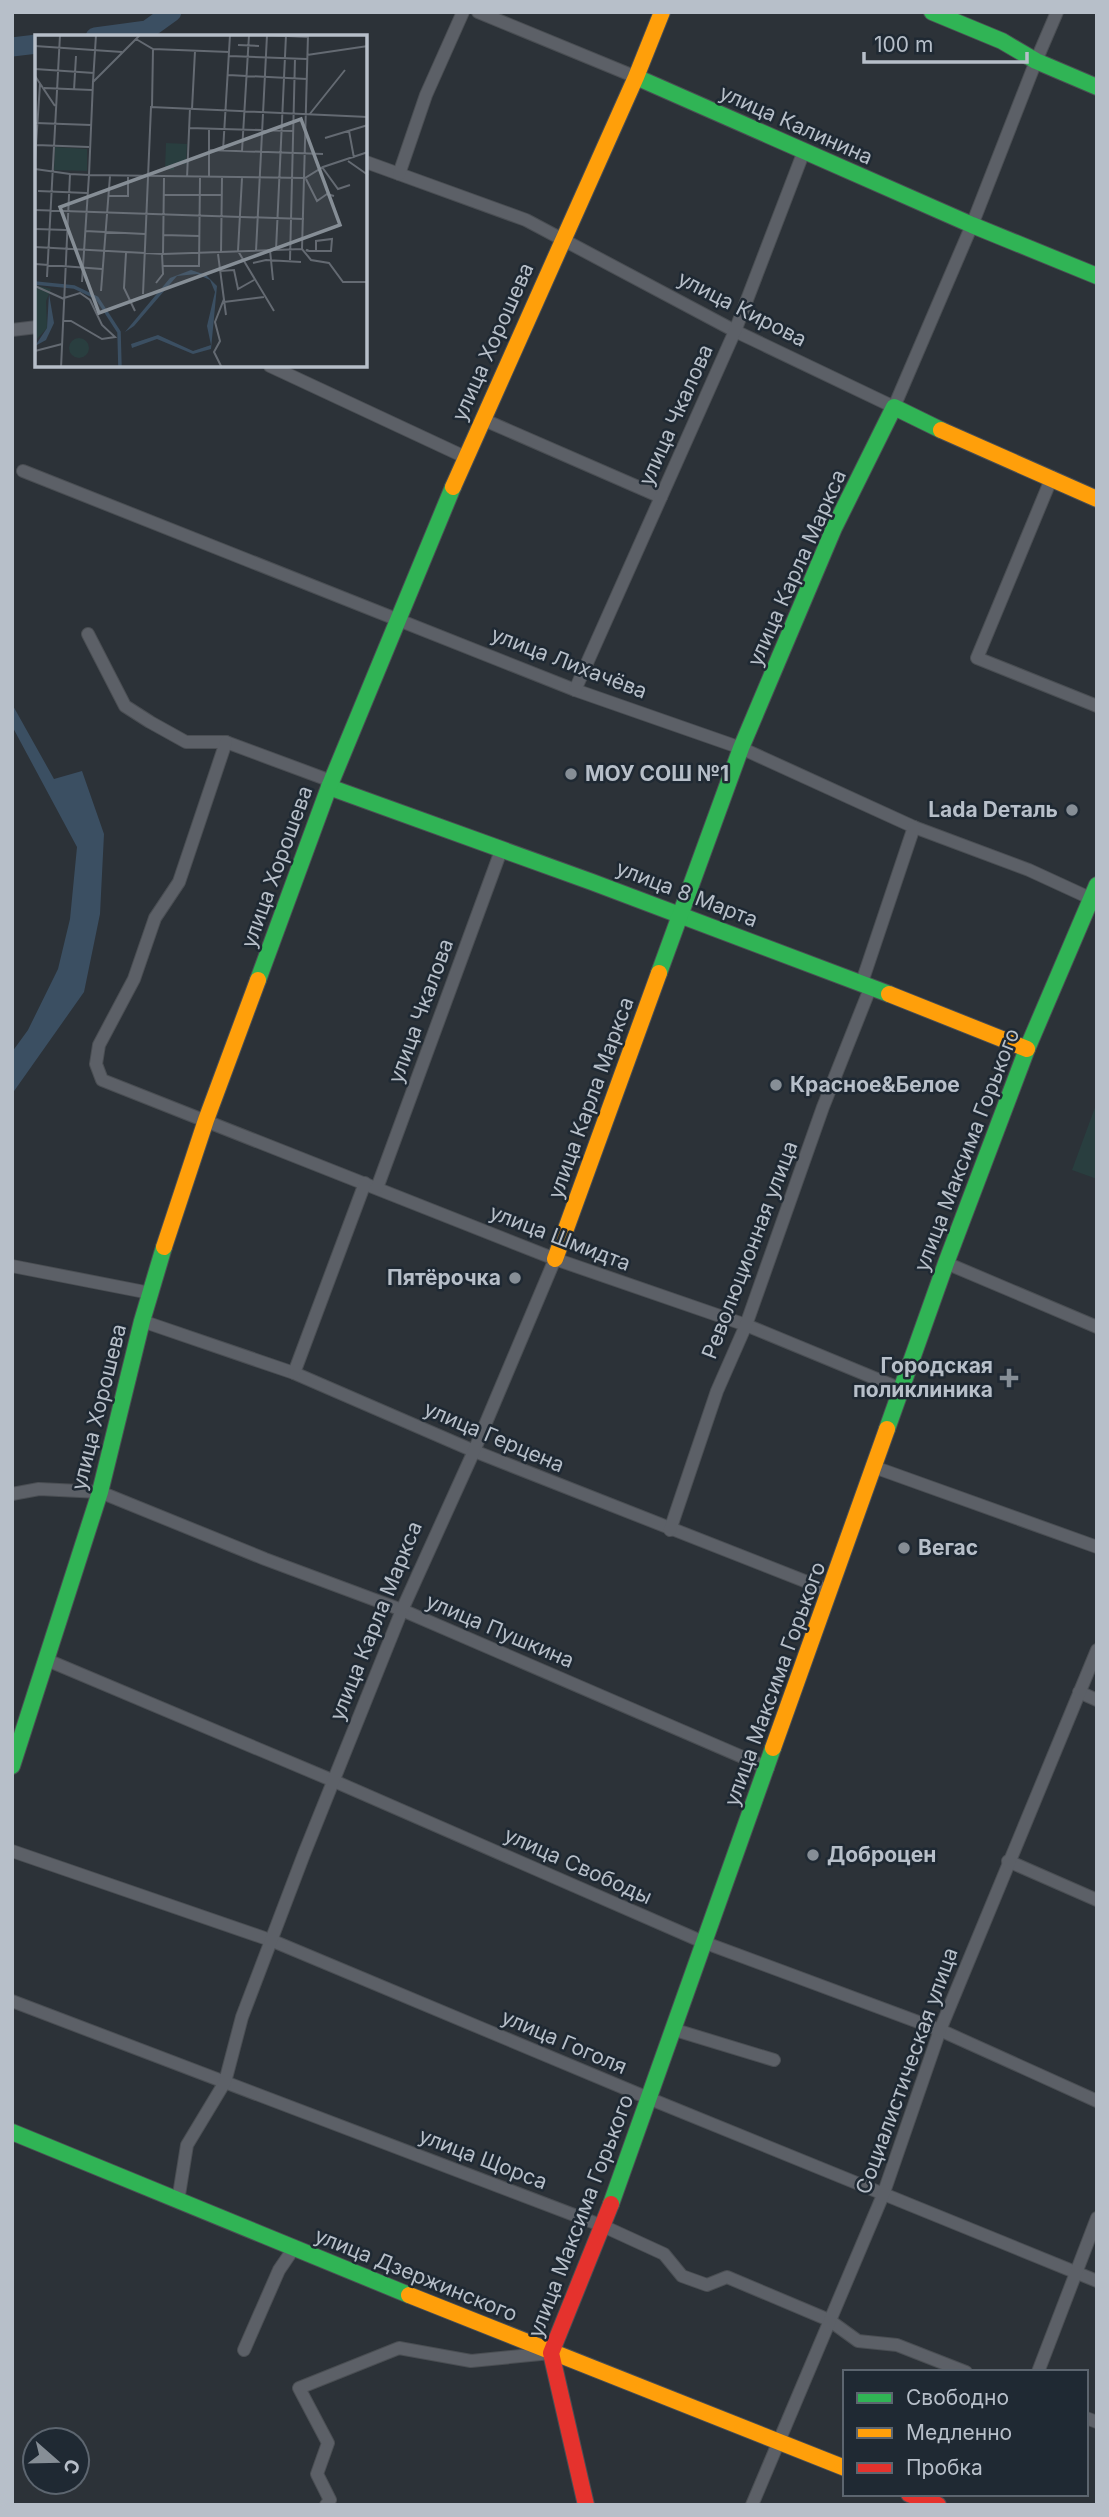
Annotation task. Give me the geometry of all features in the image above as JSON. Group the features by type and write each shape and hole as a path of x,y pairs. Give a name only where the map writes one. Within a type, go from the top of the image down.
{"street":[{"path":"399,174 426,95 463,12"},
{"name":"улица Калинина","path":"478,12 636,77 972,225 1097,276"},
{"name":"улица Хорошева","path":"12,1766 100,1492 142,1321 206,1120 330,784 465,457 636,77 662,12"},
{"path":"932,12 1002,41 1036,61 1097,87"},
{"name":"улица Карла Маркса","path":"178,2201 187,2146 225,2082 242,2017 304,1854 402,1610 474,1451 555,1259 741,748 834,528 894,407 972,225 1057,12"},
{"name":"улица Чкалова","path":"575,690 735,331 804,151"},
{"name":"улица Кирова","path":"368,163 526,220 735,331 918,419 1097,499"},
{"path":"12,330 35,327"},
{"path":"274,368 465,457"},
{"path":"482,419 661,497"},
{"name":"улица Лихачёва","path":"23,471 575,690 741,748 914,827 1095,896"},
{"path":"1052,477 977,657 1097,706"},
{"path":"88,634 125,706 186,742 226,742 330,784"},
{"name":"улица Шмидта","path":"226,742 179,882 155,918 134,979 99,1045 96,1064 102,1080 555,1259 746,1325 901,1389"},
{"name":"улица 8 Марта","path":"330,784 866,984 1027,1049"},
{"name":"Революционная улица","path":"670,1530 717,1391 746,1325 866,984 914,827"},
{"name":"улица Чкалова","path":"294,1373 371,1185 502,848"},
{"name":"улица Максима Горького","path":"586,2505 551,2353 603,2226 946,1263 1027,1049 1095,896"},
{"path":"946,1263 1097,1327"},
{"path":"12,1266 150,1293"},
{"name":"улица Герцена","path":"142,1321 294,1373 474,1451 830,1591"},
{"path":"874,1467 1097,1547"},
{"name":"улица Пушкина","path":"12,1494 39,1489 100,1492 265,1559 402,1610 768,1769"},
{"name":"Социалистическая улица","path":"752,2505 883,2195 940,2030 1097,1650"},
{"name":"улица Свободы","path":"47,1660 334,1781 703,1942 940,2030 1097,2101"},
{"path":"1079,1692 1097,1700"},
{"name":"улица Гоголя","path":"12,1851 272,1941 1097,2281"},
{"path":"1008,1861 1097,1900"},
{"name":"улица Щорса","path":"12,2001 603,2226 664,2254 682,2276 707,2285 727,2277 829,2320 858,2341 897,2345 961,2370"},
{"path":"672,2029 774,2060"},
{"name":"улица Дзержинского","path":"12,2132 551,2353 843,2467"},
{"path":"1039,2370 1097,2218"},
{"path":"243,2350 279,2270 294,2248"},
{"path":"326,2505 330,2500 317,2474 328,2443 299,2388 398,2348 471,2361 551,2353"},
{"path":"914,2496 938,2505"}],"green space":[{"path":"1097,1102 1097,1179 1072,1170"}],"water":[{"path":"12,704 54,779 82,771 104,834 100,914 84,992 12,1094 12,1052 28,1030 58,969 70,919 77,847 12,726"}],"waterway":[{"path":"110,35 147,30 172,12"},
{"path":"12,47 35,44"}],"traffic: fast":[{"path":"932,12 1002,41 1036,61 1097,87"},
{"path":"636,77 972,225 1097,276"},
{"path":"659,973 741,748 834,528 894,407 941,430"},
{"path":"258,980 329,787 453,487"},
{"path":"329,787 889,994"},
{"path":"887,1429 1027,1049 1097,885"},
{"path":"12,1766 100,1492 142,1321 164,1247"},
{"path":"611,2204 773,1748"},
{"path":"12,2132 409,2295"}],"traffic: slow":[{"path":"453,487 636,77 662,12"},
{"path":"941,430 1097,499"},
{"path":"555,1259 659,973"},
{"path":"164,1247 206,1120 258,980"},
{"path":"889,994 1027,1049"},
{"path":"773,1748 887,1429"},
{"path":"409,2295 843,2467"}],"traffic: jam":[{"path":"586,2505 551,2353 611,2204"},
{"path":"914,2496 938,2505"}],"place":[{"name":"МОУ СОШ №1","path":"571,774"},
{"name":"Lada Dеталь","path":"1072,810"},
{"name":"Красное&Белое","path":"776,1085"},
{"name":"Пятёрочка","path":"515,1278"},
{"name":"Городская поликлиника","path":"1009,1378"},
{"name":"Вегас","path":"904,1548"},
{"name":"Доброцен","path":"813,1855"}]}
